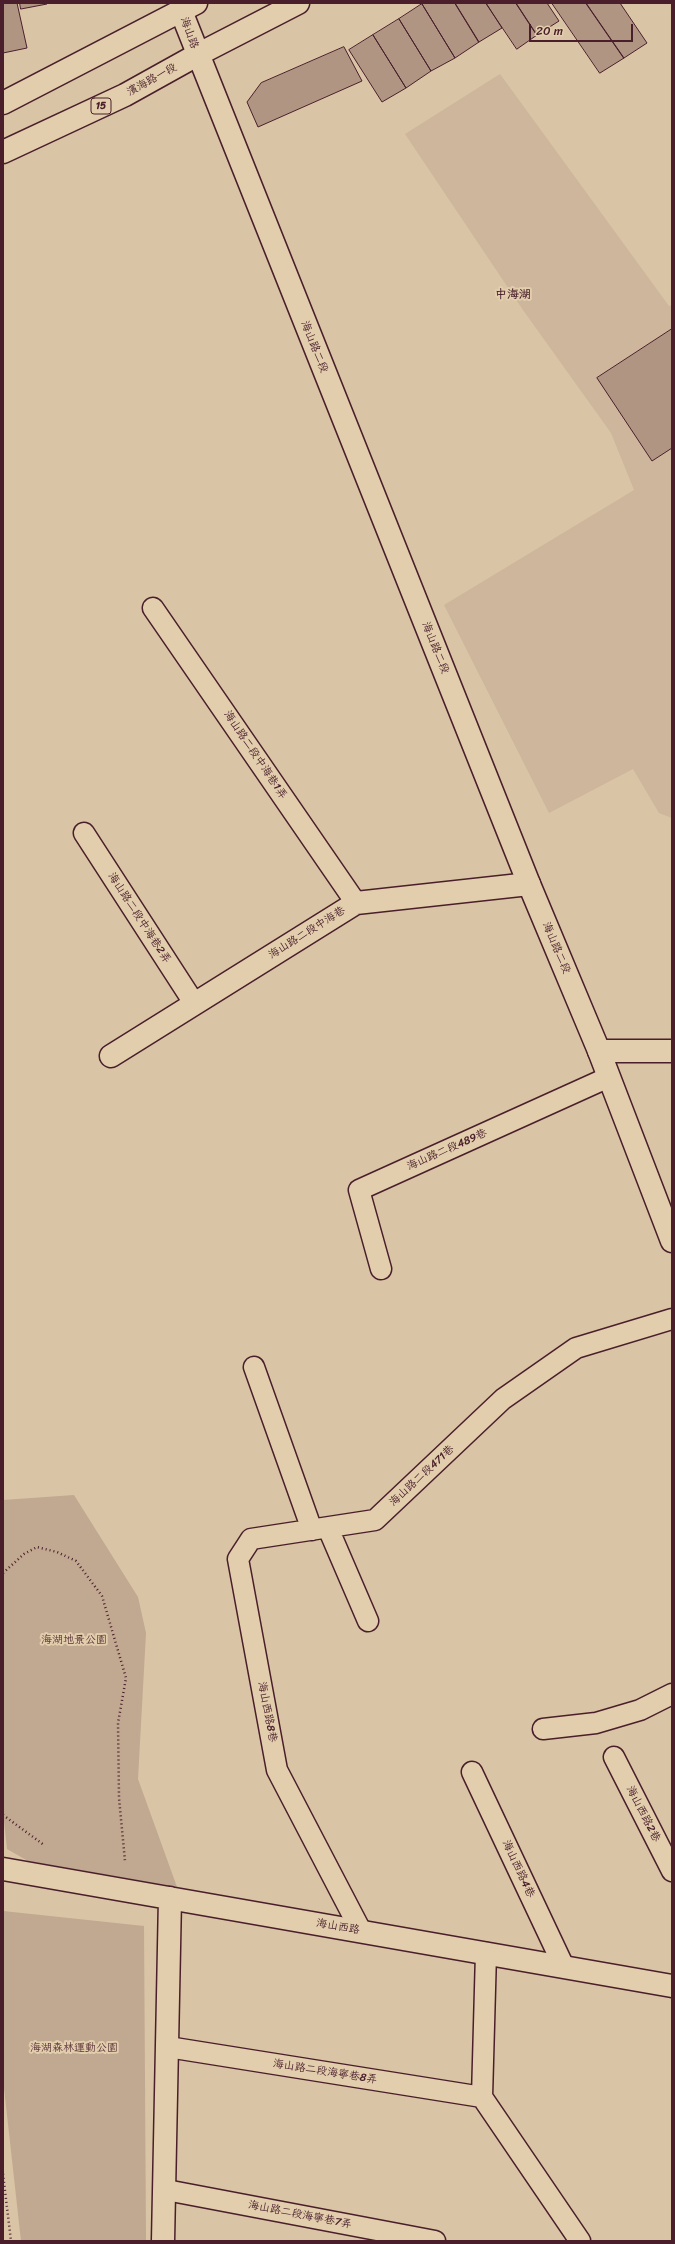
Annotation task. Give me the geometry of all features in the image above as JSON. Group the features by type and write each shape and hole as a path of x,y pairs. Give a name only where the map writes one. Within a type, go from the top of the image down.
{"main road":[{"name":"濱海路一段","path":"3,152 125,94 197,54 298,3"},
{"name":"海山路","path":"185,6 197,54"},
{"path":"3,103 185,6"},
{"name":"海山路二段","path":"197,54 529,884 599,1050 672,1241"},
{"name":"海山路二段中海巷","path":"111,1056 356,903 529,884"},
{"path":"599,1050 672,1051"},
{"name":"海山西路","path":"3,1869 672,1986"},
{"path":"163,2241 166,2190 170,1898"}],"lane":[{"name":"海山路二段中海巷1弄","path":"153,608 356,903"},
{"name":"海山路二段中海巷2弄","path":"84,833 194,1003"},
{"name":"海山路二段489巷","path":"381,1269 359,1190 609,1077"},
{"name":"海山路二段471巷","path":"320,1529 375,1520 503,1399 576,1348 672,1319"},
{"path":"254,1367 320,1529 368,1621"},
{"name":"海山西路8巷","path":"320,1529 251,1539 238,1559 277,1770 361,1931"},
{"path":"543,1729 596,1722 640,1710 672,1694"},
{"name":"海山西路2巷","path":"614,1757 672,1871"},
{"name":"海山西路4巷","path":"472,1772 564,1967"},
{"path":"486,1953 482,2097 580,2241"},
{"name":"海山路二段海寧巷8弄","path":"168,2047 482,2097"},
{"name":"海山路二段海寧巷7弄","path":"166,2190 435,2241"}],"path":[{"path":"3,1573 24,1554 37,1547 57,1552 76,1562 102,1596 126,1678 118,1723 119,1798 126,1869"},
{"path":"3,2174 11,2241"}],"shaded area":[{"path":"500,74 669,306 672,305 672,818 659,813 633,769 549,813 444,605 634,490 611,433 523,310 405,134"}],"green space":[{"name":"海湖地景公園","path":"74,1495 138,1597 146,1633 138,1779 177,1887 28,1861 7,1849 3,1812 3,1500"},
{"name":"海湖森林運動公園","path":"3,1911 144,1926 146,2241 21,2241 3,2079"}],"building":[{"path":"3,3 17,3 27,48 3,53"},
{"path":"20,3 47,3 47,4 21,9"},
{"path":"455,3 479,42 455,58 422,4"},
{"path":"455,3 486,3 502,28 479,42"},
{"path":"486,3 516,3 537,35 517,49"},
{"path":"516,3 547,3 559,21 537,35"},
{"path":"552,3 586,3 624,58 600,73"},
{"path":"586,3 620,3 647,43 624,58"},
{"path":"422,4 455,58 431,71 399,19"},
{"path":"399,19 431,71 406,88 373,35"},
{"path":"373,35 406,88 382,102 349,50"},
{"path":"344,47 362,81 258,127 247,102 261,83"},
{"path":"672,329 672,448 652,461 597,378"}],"district":[{"name":"中海湖","path":"513,295"}]}
